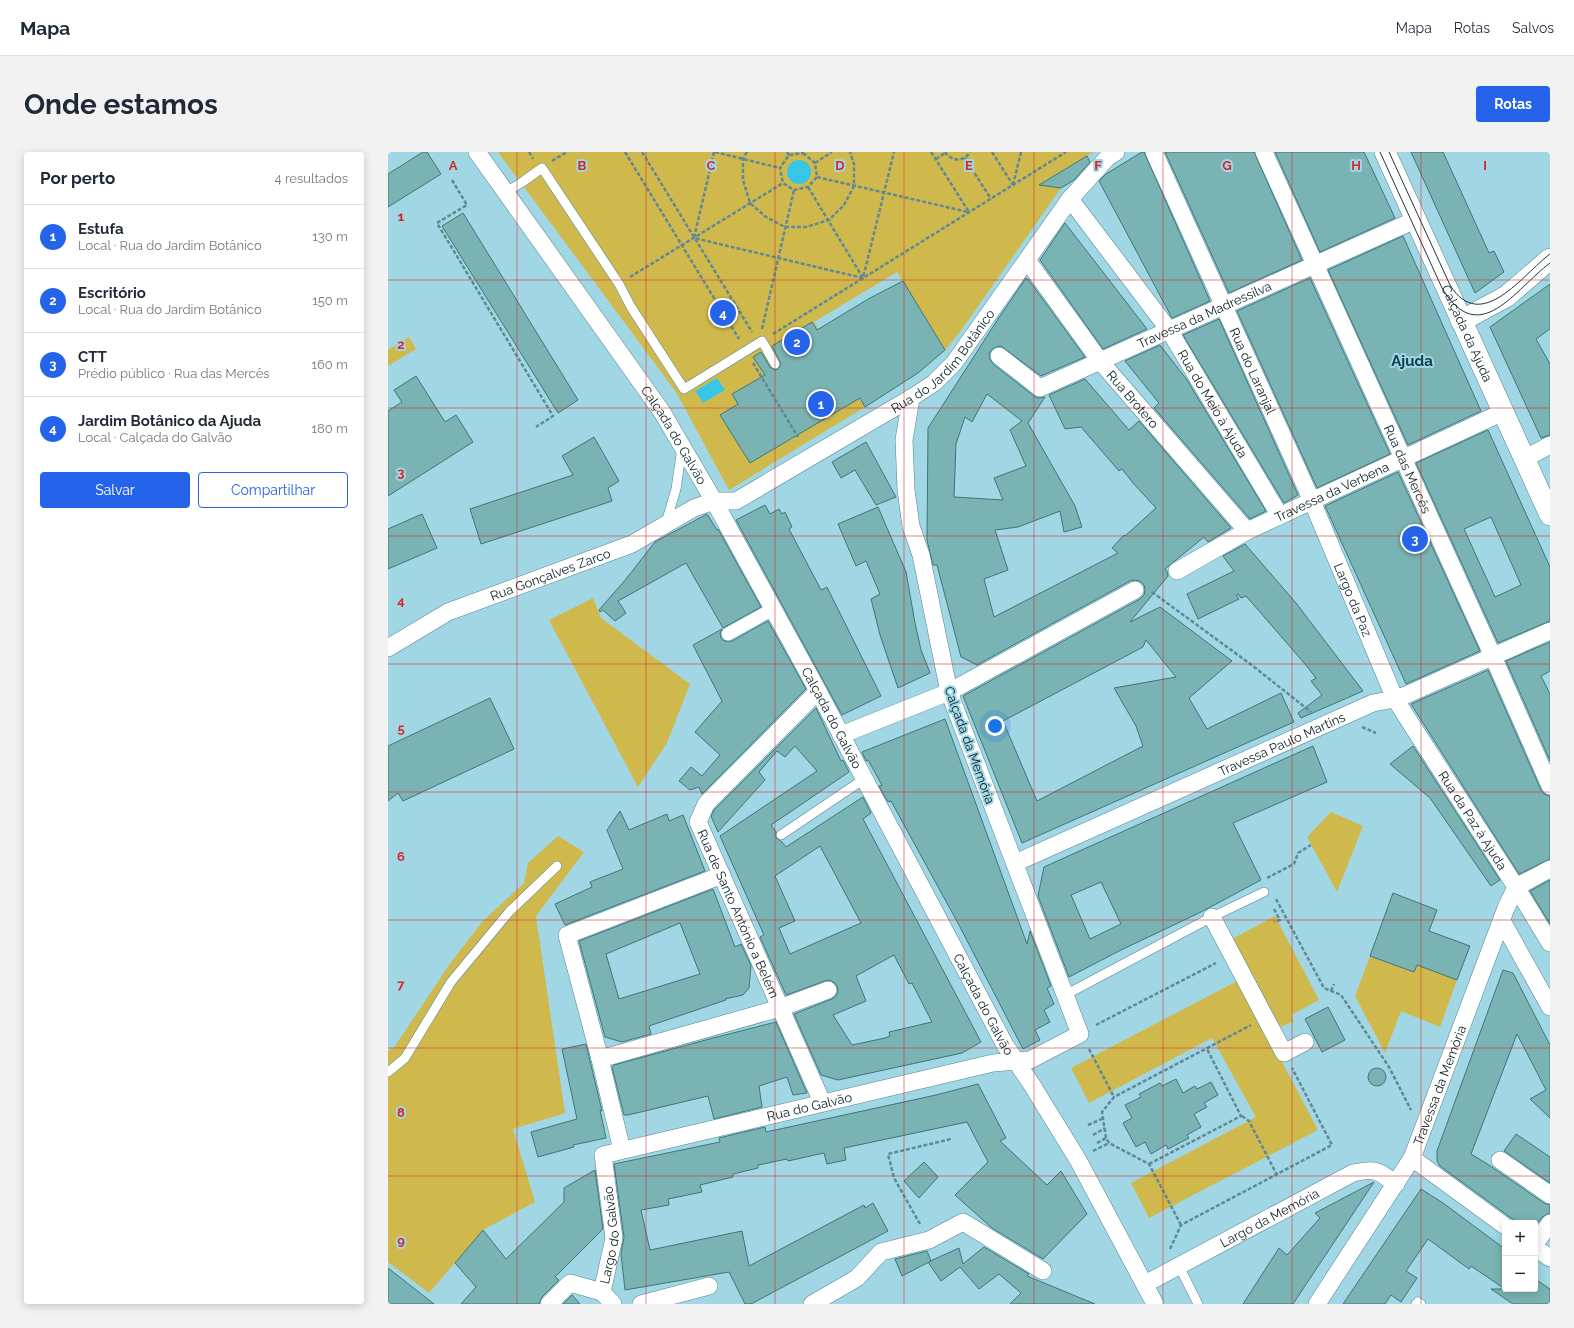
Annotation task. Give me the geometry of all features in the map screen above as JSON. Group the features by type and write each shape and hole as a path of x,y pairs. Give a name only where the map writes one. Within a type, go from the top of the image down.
{"street":[{"name":"Calçada do Galvão","path":"477,152 662,412 714,501 818,691 1005,1045 1078,1160 1155,1304"},
{"name":"Rua do Jardim Botânico","path":"714,501 736,501 912,398 934,383 954,362 1070,199 1107,158 1116,152"},
{"name":"Rua do Laranjal","path":"1154,152 1312,501"},
{"name":"Rua das Mercês","path":"1264,152 1493,656 1550,786"},
{"name":"Calçada da Ajuda","path":"1385,152 1550,515"},
{"name":"Rua do Meio à Ajuda","path":"1070,199 1169,330 1280,516"},
{"name":"Travessa da Madressilva","path":"999,356 1040,388 1415,220"},
{"path":"1461,320 1507,296 1550,258"},
{"name":"Rua Brotero","path":"1027,260 1100,362 1247,531"},
{"name":"Calçada da Memória","path":"912,398 904,440 906,490 911,526 921,555 949,692 1080,1034"},
{"name":"Travessa da Verbena","path":"1177,571 1247,531 1503,412"},
{"path":"1524,459 1550,445"},
{"name":"Rua Gonçalves Zarco","path":"388,648 448,612 632,544 694,508 714,501"},
{"name":"Largo da Paz","path":"1312,501 1395,699"},
{"path":"841,735 949,692 1135,590"},
{"path":"728,634 773,609"},
{"name":"Travessa Paulo Martins","path":"1015,863 1373,703 1395,699 1550,631"},
{"name":"Rua de Santo António a Belém","path":"818,691 706,804 698,822 822,1102"},
{"name":"Rua da Paz à Ajuda","path":"1395,699 1516,887 1550,943"},
{"path":"1516,887 1550,869"},
{"path":"622,1150 600,1059 567,935 722,875"},
{"name":"Travessa da Memória","path":"1317,1304 1412,1158 1516,887"},
{"path":"1212,917 1284,1053 1305,1042"},
{"path":"1502,921 1550,1007"},
{"path":"600,1059 780,1008 828,990"},
{"name":"Rua do Galvão","path":"603,1155 822,1102 993,1063 1030,1060 1080,1034"},
{"name":"Largo do Galvão","path":"603,1155 614,1238 607,1298"},
{"path":"1412,1158 1502,1224"},
{"path":"1500,1160 1550,1195"},
{"name":"Largo da Memória","path":"1145,1284 1353,1173 1370,1170 1379,1172 1396,1184"},
{"path":"812,1304 857,1278 882,1252 929,1240 963,1222 1047,1274"},
{"path":"1538,1240 1550,1223"},
{"path":"1538,1250 1550,1258"},
{"path":"549,1304 570,1283 607,1298"},
{"path":"641,1304 709,1286"}],"lane":[{"path":"506,192 542,168 619,284 631,307 684,389 760,342 775,364"},
{"path":"666,524 676,489 682,447"},
{"path":"781,835 864,779"},
{"path":"388,1072 405,1058 451,982 509,912 557,866"},
{"path":"1065,995 1212,917 1264,892"},
{"path":"1178,1266 1198,1304"},
{"path":"1416,1304 1418,1302 1421,1304"}],"path":[{"path":"625,152 798,436"},
{"path":"642,152 760,342"},
{"path":"694,238 714,152 780,168"},
{"path":"747,152 743,159 742,180 750,203 766,217 785,227 806,227 829,220 844,205 854,186 854,164 850,152"},
{"path":"815,162 832,152"},
{"path":"863,278 894,152"},
{"path":"931,152 969,213"},
{"path":"936,159 945,152 952,159 959,160 965,158 970,152"},
{"path":"992,152 1013,185"},
{"path":"1013,185 1021,152"},
{"path":"760,342 1066,152"},
{"path":"803,153 815,162 816,177 808,187 794,190 783,182 780,168 789,155 803,153"},
{"path":"965,158 991,199"},
{"path":"816,177 969,213"},
{"path":"452,180 467,205 437,223 553,416 536,427"},
{"path":"619,284 783,182"},
{"path":"808,187 863,278"},
{"path":"760,342 794,190"},
{"path":"694,238 863,278"},
{"path":"1158,596 1253,666 1311,712"},
{"path":"1363,728 1376,733"},
{"path":"1266,879 1294,864 1298,854 1312,846"},
{"path":"1275,897 1324,988 1341,995 1389,1066 1412,1112 1409,1121 1423,1129"},
{"path":"1274,909 1280,920 1274,922"},
{"path":"1080,1034 1232,954"},
{"path":"1331,991 1334,984"},
{"path":"1181,1225 1149,1164 1109,1143 1106,1138 1102,1112 1114,1097 1265,1018"},
{"path":"1207,1049 1241,1116 1249,1121 1277,1175"},
{"path":"1178,1266 1170,1249 1181,1225 1332,1145 1284,1053"},
{"path":"1093,1056 1114,1097"},
{"path":"1149,1164 1241,1116"},
{"path":"1088,1126 1104,1118"},
{"path":"1093,1135 1105,1128"},
{"path":"929,1240 894,1178 888,1154 950,1138"},
{"path":"1097,1143 1106,1138"}],"shaded area":[{"path":"498,152 1094,152 1043,182 1051,187 1061,188 960,332 945,350 897,272 814,322 865,407 729,490 676,392"},
{"path":"409,337 416,349 388,366 388,350"},
{"path":"593,598 601,618 690,684 667,743 638,787 549,620"},
{"path":"1331,812 1363,826 1337,892 1307,837"},
{"path":"558,836 584,852 536,916 565,1113 513,1129 535,1202 483,1230 429,1293 388,1262 388,1051 395,1046 449,965 482,922 524,883 528,863"},
{"path":"1275,916 1319,1000 1291,1015 1294,1021 1278,1028 1232,939"},
{"path":"1370,956 1414,972 1417,965 1457,980 1440,1027 1401,1011 1385,1053 1355,996"},
{"path":"1239,980 1318,1130 1149,1218 1131,1183 1256,1117 1212,1038 1089,1103 1071,1068"}],"water":[{"path":"799,160 807,164 811,172 807,180 799,184 791,180 787,172 791,164"},
{"path":"717,378 725,390 703,403 695,391"}],"building":[{"path":"423,152 427,152 441,174 388,207 388,174"},
{"path":"1144,152 1210,301 1172,318 1099,181 1106,174"},
{"path":"1165,152 1254,152 1302,260 1229,293"},
{"path":"1275,152 1364,152 1395,218 1320,252"},
{"path":"1411,152 1443,152 1489,253 1494,251 1504,272 1475,293"},
{"path":"1087,156 1090,162 1074,180 1061,188 1039,185"},
{"path":"463,213 578,400 558,413 442,226"},
{"path":"1065,223 1147,329 1103,349 1040,260"},
{"path":"1403,236 1481,411 1408,445 1328,270"},
{"path":"1026,278 1085,357 1041,376 1001,346 991,350 989,354 993,364 1034,396 1039,398 1045,397 1028,423 1075,506 1082,527 1064,532 1060,511 1018,527 995,530 1008,570 984,579 994,617 1118,553 1112,548 1124,535 1125,536 1156,508 1122,469 1119,471 1081,427 1065,429 1049,395 1085,379 1129,430 1139,421 1231,528 1208,542 1204,537 1165,569 1168,576 1130,622 1160,607 1232,661 1189,698 1207,729 1281,693 1294,722 1022,843 963,696 1140,599 1144,595 1145,590 1144,585 1140,581 1130,581 977,665 961,657 937,565 933,565 927,540 928,428","holes":["987,394 1022,421 1010,430 1026,466 994,478 1003,500 954,497 956,444 965,417 972,422","1146,640 1176,677 1114,688 1136,726 1143,746 1037,801 1003,721 1143,647"]},
{"path":"1310,278 1390,454 1317,488 1237,311"},
{"path":"903,281 945,350 918,373 865,407 860,398 750,463 720,415 738,404 732,394 765,375 753,357 761,352 770,367 775,370 778,369 781,364 772,346 812,322 817,330 870,298"},
{"path":"1550,284 1550,329 1536,339 1550,364 1550,435 1541,438 1490,327"},
{"path":"1219,319 1298,495 1284,503 1183,335"},
{"path":"1160,345 1187,380 1266,511 1250,519 1154,408 1159,403 1125,361"},
{"path":"416,376 445,422 456,415 473,442 388,496 388,411 402,402 394,390"},
{"path":"1488,430 1550,567 1550,621 1498,643 1416,463","holes":["1491,517 1521,585 1495,597 1464,529"]},
{"path":"594,437 619,481 608,488 612,501 481,544 470,509 573,475 562,456"},
{"path":"866,442 896,497 876,505 855,470 841,478 832,462"},
{"path":"1398,472 1480,651 1406,684 1325,506"},
{"path":"765,505 770,514 779,509 782,514 785,512 792,527 789,529 821,590 827,587 881,696 842,715 736,520"},
{"path":"878,507 906,572 921,650 930,673 898,688 880,635 871,599 880,594 866,561 856,566 838,524"},
{"path":"422,514 437,548 388,569 388,529"},
{"path":"707,514 717,530 718,529 761,607 723,628 686,563 618,601 626,613 615,621 603,610 600,612 599,610 655,542"},
{"path":"1245,544 1296,603 1363,691 1301,718 1298,713 1322,695 1311,681 1316,678 1246,596 1241,598 1238,594 1236,595 1239,599 1198,619 1187,594 1234,571 1223,556"},
{"path":"768,621 806,689 702,794 699,787 690,790 679,781 691,767 702,776 720,755 695,732 722,701 693,645 722,629 720,633 721,638 724,641 732,641"},
{"path":"1550,642 1550,671 1541,676 1550,694 1550,761 1506,661"},
{"path":"1488,670 1541,790 1544,794 1550,796 1550,859 1519,874 1411,704"},
{"path":"490,698 514,749 403,801 398,793 388,801 388,746"},
{"path":"816,708 841,761 843,760 849,772 771,825 776,832 776,838 786,847 863,797 871,813 863,819 981,1042 962,1053 838,1080 821,1075 794,1014 832,999 838,992 837,986 830,980 786,995 760,937 764,935 720,836 817,771 795,746 785,757 777,751 759,772 765,780 718,832 711,816 714,810","holes":["820,846 861,923 790,954 779,928 795,921 775,876","894,955 909,984 912,983 932,1022 889,1032 890,1036 885,1038 852,1045 833,1015 866,1001 856,976"]},
{"path":"945,719 1027,944 1030,931 1051,986 1047,988 1054,1004 1044,1010 1050,1022 1035,1030 1040,1040 1023,1049 959,925 891,801 888,802 879,786 882,785 868,760 866,761 862,752"},
{"path":"1313,746 1327,782 1233,823 1261,880 1199,913 1121,950 1069,977 1038,896 1044,867","holes":["1101,882 1121,924 1090,939 1071,895"]},
{"path":"1413,746 1500,880 1491,886 1430,798 1390,764"},
{"path":"620,811 629,830 667,814 669,821 683,815 705,871 565,925 555,904 592,887 590,882 623,869 607,830"},
{"path":"1550,880 1550,924 1530,891"},
{"path":"713,889 735,947 741,944 751,965 749,988 743,995 725,999 726,1000 649,1026 651,1034 622,1042 605,1037 579,941","holes":["680,923 700,974 619,999 606,954"]},
{"path":"1393,893 1437,910 1429,931 1470,946 1457,980 1417,965 1414,972 1370,956"},
{"path":"1503,970 1513,973 1550,1045 1550,1118 1530,1099 1546,1090 1517,1034 1471,1154 1544,1203 1550,1205 1550,1213 1542,1217 1538,1223 1538,1220 1514,1220 1440,1166 1437,1161 1437,1151"},
{"path":"1328,1007 1345,1040 1322,1052 1305,1019"},
{"path":"776,1022 807,1093 793,1095 787,1077 759,1086 762,1107 714,1119 708,1096 624,1115 612,1067 614,1065"},
{"path":"586,1044 602,1111 600,1110 606,1138 573,1145 574,1147 538,1157 531,1132 577,1119 562,1049"},
{"path":"1373,1068 1381,1068 1386,1073 1384,1084 1381,1086 1373,1086 1368,1081 1368,1073"},
{"path":"1176,1079 1183,1093 1195,1086 1197,1089 1211,1082 1218,1095 1204,1103 1207,1107 1194,1114 1201,1127 1187,1135 1189,1138 1168,1149 1166,1145 1151,1154 1145,1142 1136,1147 1123,1123 1132,1118 1125,1105 1141,1097 1139,1094 1160,1083 1162,1086"},
{"path":"978,1084 1006,1138 1000,1141 1047,1185 1061,1171 1087,1214 1043,1259 992,1228 955,1195 988,1162 967,1122 844,1148 846,1160 827,1164 824,1153 788,1161 787,1159 758,1165 758,1168 733,1174 733,1177 700,1185 702,1192 668,1199 669,1205 641,1210 650,1250 742,1231 749,1266 864,1205 865,1208 873,1203 888,1231 751,1304 745,1304 729,1272 625,1290 621,1254 624,1237 614,1164 720,1142 719,1138 765,1127 766,1132 936,1095"},
{"path":"1516,1134 1550,1157 1550,1183 1504,1151"},
{"path":"924,1162 938,1177 919,1198 904,1181"},
{"path":"595,1170 603,1229 555,1277 559,1280 542,1297 539,1304 461,1304 476,1287 455,1263 483,1230 506,1259 564,1202 564,1188"},
{"path":"1374,1182 1293,1304 1243,1304 1279,1248 1287,1255 1320,1218 1315,1213"},
{"path":"1421,1189 1443,1203 1502,1247 1502,1287 1471,1266 1469,1269 1428,1239 1406,1271 1417,1278 1401,1302 1391,1295 1385,1304 1343,1304"},
{"path":"984,1247 1029,1274 1027,1276 1095,1304 1010,1304 1021,1293 999,1274 979,1289 960,1267 941,1281 928,1262 959,1248 963,1264"},
{"path":"927,1251 931,1261 902,1276 895,1259"},
{"path":"388,1268 434,1304 388,1304"},
{"path":"1538,1281 1550,1289 1550,1304 1513,1304 1491,1289 1502,1289 1502,1292 1538,1292"},
{"path":"572,1295 580,1304 563,1304"}],"tram line":[{"path":"1380,152 1442,288 1456,306 1470,314 1483,314 1497,308 1510,299 1550,263"},
{"path":"1389,152 1450,285 1462,299 1475,304 1488,302 1502,296 1550,254"}],"place":[{"name":"Jardim Botânico da Ajuda","path":"723,313"},
{"name":"Escritório","path":"797,342"},
{"name":"Estufa","path":"821,404"},
{"name":"CTT","path":"1415,539"}],"district":[{"name":"Ajuda","path":"1412,361"}]}
